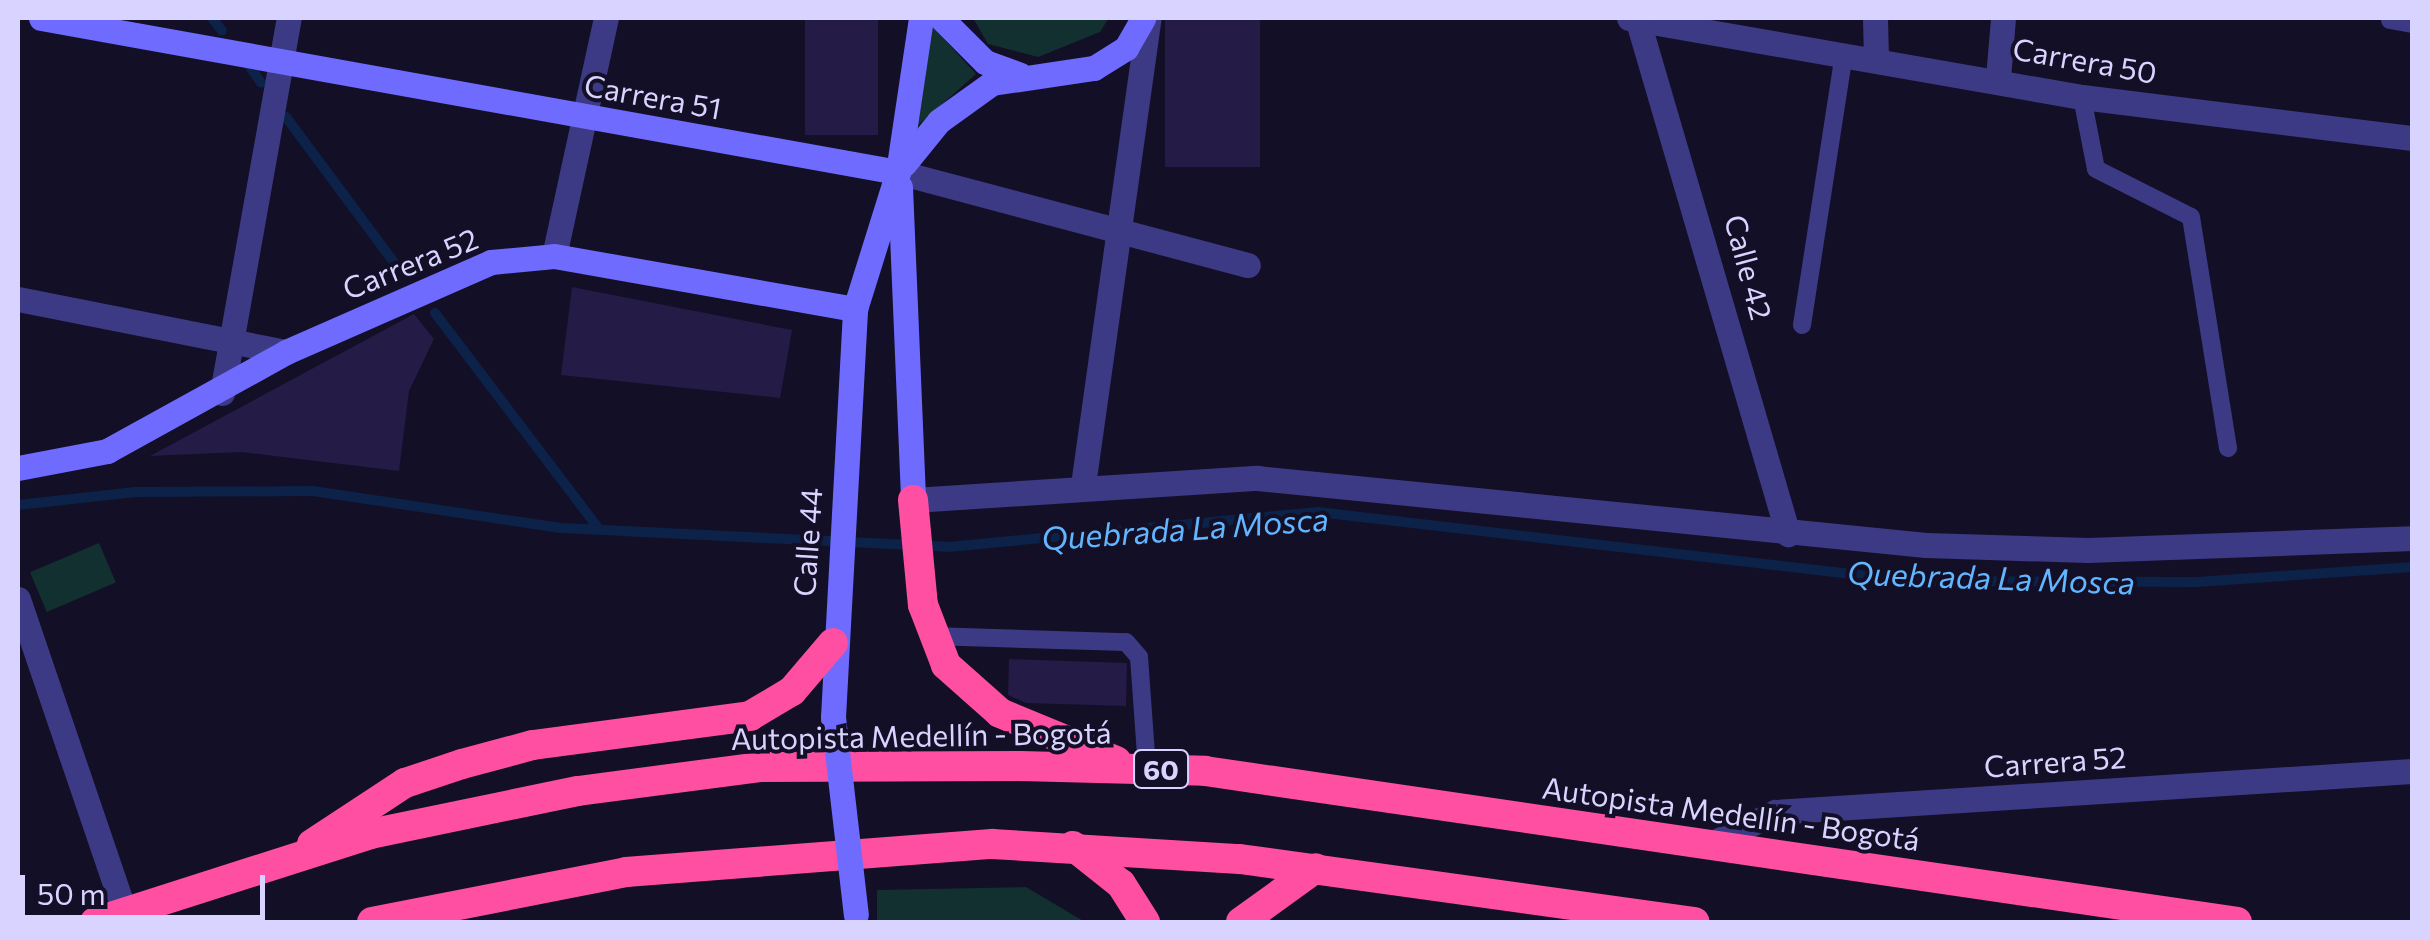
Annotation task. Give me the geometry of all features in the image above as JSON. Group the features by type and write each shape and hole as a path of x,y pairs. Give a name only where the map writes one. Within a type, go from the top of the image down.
{"highway":[{"path":"914,509 923,605 932,636 970,692 1000,713 1140,768"},
{"path":"294,857 405,783 462,764 534,745 750,716 792,692 833,643"},
{"name":"Autopista Medellín - Bogotá","path":"95,922 294,857 484,809 702,773 1140,768 2237,922"},
{"path":"1073,846 1121,884 1144,922"},
{"path":"372,922 756,856 1073,846 1316,868 1695,922"},
{"path":"1241,922 1316,868"}],"street":[{"name":"Carrera 51","path":"41,18 898,172 1111,235 1248,265"},
{"path":"222,393 290,18"},
{"path":"554,256 580,116 606,18"},
{"name":"Calle 44","path":"857,919 833,718 834,605 855,309 898,172 921,18"},
{"path":"941,18 985,62 1020,75"},
{"path":"898,172 960,102 1020,75 1094,68 1126,48 1146,18"},
{"path":"1083,485 1111,235 1146,18"},
{"name":"Carrera 50","path":"1634,18 1998,78 2082,97 2412,138"},
{"name":"Calle 42","path":"1634,18 1788,534"},
{"path":"1874,18 1876,60"},
{"path":"1998,78 2004,18"},
{"name":"Calle 44","path":"898,172 914,509"},
{"name":"Carrera 52","path":"18,468 107,451 222,393 286,352 431,283 491,262 554,256 855,309"},
{"path":"18,298 231,344 286,352"},
{"path":"914,509 1083,485 1379,484 1788,534 2088,550 2412,538"},
{"path":"18,599 124,910"},
{"name":"Carrera 52","path":"1709,845 1775,812 2412,772"}],"lane":[{"path":"2390,20 2412,24"},
{"path":"1802,325 1844,54"},
{"path":"2082,97 2096,170 2190,217 2228,448"},
{"path":"932,636 1126,642 1139,657 1140,768"}],"green space":[{"path":"973,18 1109,18 1100,32 1038,57 988,44"},
{"path":"932,26 976,74 914,129"},
{"path":"99,543 116,583 47,612 30,572"},
{"path":"1026,887 1085,922 877,922 877,890"}],"building":[{"path":"805,18 878,18 878,135 805,135"},
{"path":"1165,18 1260,18 1260,167 1165,167"},
{"path":"572,287 792,330 780,398 561,375"},
{"path":"414,314 434,339 409,391 399,471 241,452 150,456"},
{"path":"1009,659 1127,663 1126,706 1026,703 1008,695"}],"waterway":[{"path":"212,18 222,31"},
{"path":"250,67 261,83"},
{"path":"286,117 398,268"},
{"path":"435,313 598,528"},
{"name":"Quebrada La Mosca","path":"18,505 135,492 313,491 562,528 948,547 1318,512 1911,581 2197,582 2412,567"}]}
